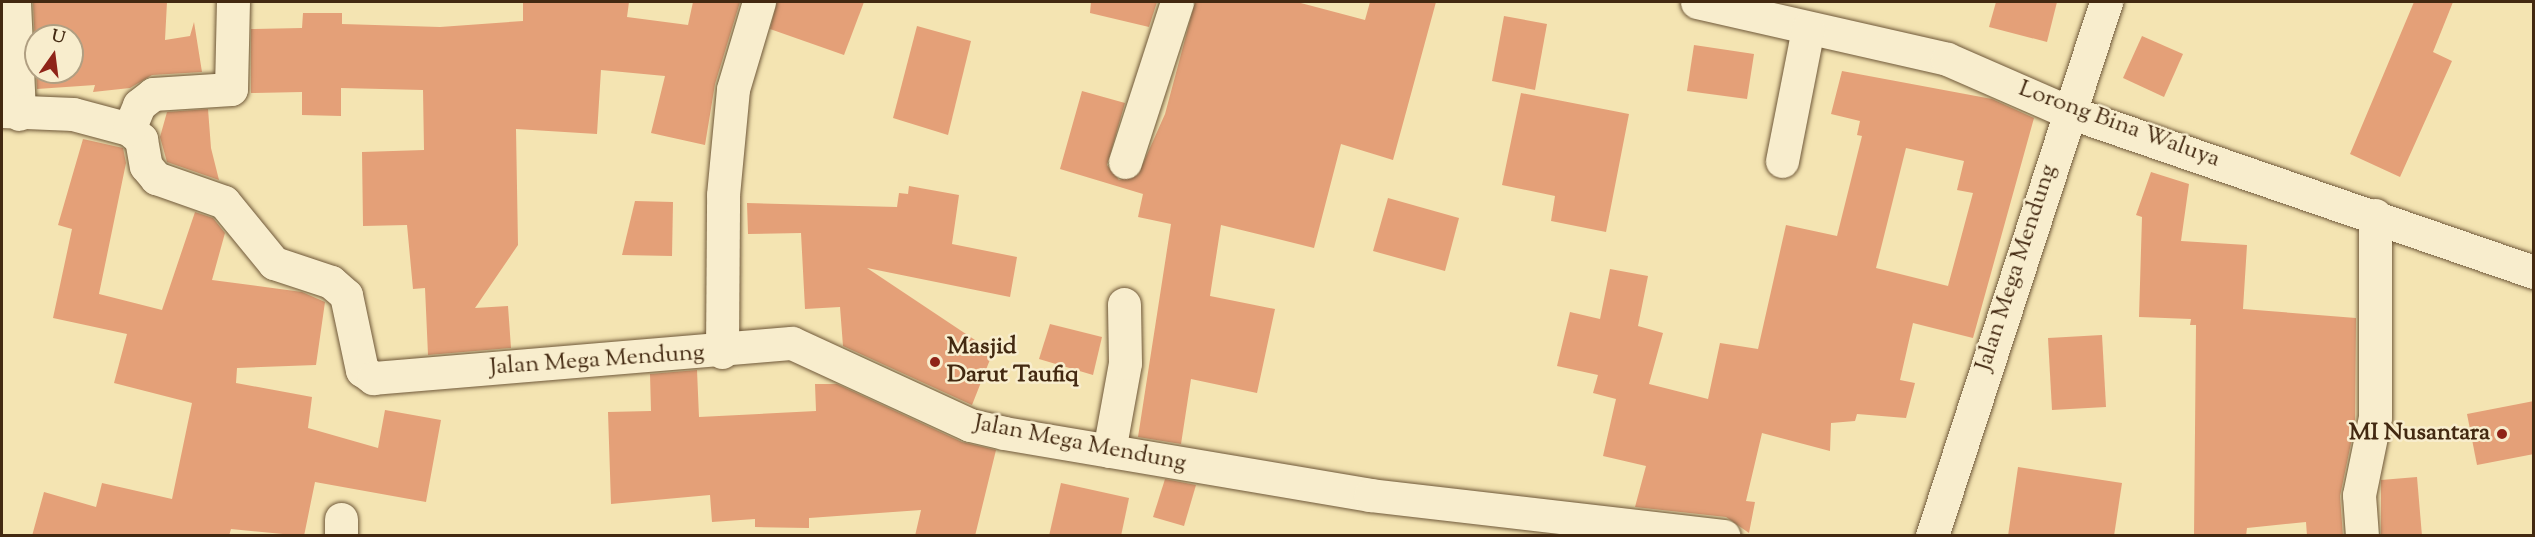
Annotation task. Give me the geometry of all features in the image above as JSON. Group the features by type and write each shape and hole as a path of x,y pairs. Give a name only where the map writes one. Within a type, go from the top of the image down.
{"street":[{"path":"14,2 10,112 73,114 129,129 139,105 153,94 231,89 232,2"},
{"path":"722,352 723,195 733,89 759,2"},
{"path":"1125,162 1177,2"},
{"name":"Lorong Bina Waluya","path":"1697,2 1947,59 2066,111 2375,215 2534,272"},
{"name":"Jalan Mega Mendung","path":"1932,536 2066,111 2106,2"},
{"path":"1782,161 1808,29"},
{"name":"Jalan Mega Mendung","path":"129,129 141,139 147,166 156,178 224,202 274,263 331,282 346,295 363,370 379,377 804,345 970,425 1370,495 1724,536"},
{"path":"2362,536 2359,495 2375,417 2375,215"},
{"path":"1109,451 1125,363 1124,304"}],"building":[{"path":"33,2 167,2 165,40 190,36 194,22 202,72 152,75 130,88 93,92 95,85 37,89 37,84 84,84 84,24 34,24"},
{"path":"523,2 629,2 627,17 688,25 693,2 740,2 715,84 705,145 651,133 665,76 601,70 597,134 516,129 518,245 475,308 508,306 511,348 428,355 425,288 413,289 407,225 363,226 362,152 424,150 423,90 341,88 341,116 302,115 302,92 251,93 251,29 302,28 303,13 342,13 342,24 440,27 523,21"},
{"path":"777,2 864,2 844,55 770,29"},
{"path":"1091,2 1157,2 1149,27 1090,13"},
{"path":"1195,2 1297,2 1365,20 1370,2 1436,2 1393,160 1341,144 1314,248 1221,225 1210,296 1275,309 1257,393 1191,379 1181,444 1138,437 1171,224 1138,217 1143,194 1060,169 1082,91 1125,103 1107,165 1119,180 1138,175 1165,114"},
{"path":"1996,2 2057,2 2047,42 1989,27"},
{"path":"2414,2 2453,2 2433,52 2452,61 2400,177 2350,154"},
{"path":"1504,16 1547,24 1535,90 1492,81"},
{"path":"917,26 971,41 948,135 893,118"},
{"path":"2142,36 2183,54 2164,97 2123,78"},
{"path":"1694,45 1754,54 1747,99 1687,91"},
{"path":"1842,71 1992,99 2034,118 1973,338 1913,323 1900,380 1915,383 1906,418 1857,414 1855,421 1831,423 1830,451 1762,433 1746,501 1755,502 1749,533 1726,517 1635,507 1646,466 1603,456 1616,399 1593,393 1598,375 1557,366 1570,312 1600,319 1610,269 1648,276 1638,326 1663,333 1649,384 1708,399 1720,343 1758,349 1786,225 1837,236 1862,136 1857,135 1860,121 1831,114","holes":["1906,148 1964,161 1957,190 1973,193 1948,286 1876,268"]},
{"path":"1521,93 1629,114 1606,232 1551,221 1555,196 1502,185"},
{"path":"208,109 211,148 219,180 167,162 160,137 167,112"},
{"path":"83,139 123,148 126,163 99,294 162,310 195,212 213,218 225,233 212,280 302,292 325,302 316,365 237,368 236,383 312,397 308,428 378,448 385,410 441,420 426,502 315,482 304,536 231,529 229,536 32,536 44,492 96,507 102,483 172,499 192,403 114,383 127,334 53,318 72,229 58,225"},
{"path":"2151,172 2189,184 2181,241 2247,245 2243,309 2356,318 2355,424 2340,496 2343,536 2307,536 2306,522 2247,528 2246,536 2194,536 2196,325 2190,325 2191,319 2139,317 2142,217 2136,215"},
{"path":"909,186 959,195 952,244 1017,257 1010,297 867,268 993,352 972,405 843,346 840,307 805,309 801,233 748,234 747,203 897,207 899,193 908,194"},
{"path":"1388,198 1459,218 1445,271 1373,251"},
{"path":"635,201 673,202 672,256 622,255"},
{"path":"1050,324 1102,337 1093,375 1039,359"},
{"path":"2102,335 2106,407 2052,410 2048,338"},
{"path":"697,370 699,417 816,411 815,384 837,384 962,442 996,450 975,536 915,536 921,510 809,518 809,528 755,527 755,519 712,522 710,495 611,504 608,412 651,411 650,374"},
{"name":"MI Nusantara","path":"2534,401 2534,454 2477,465 2467,414"},
{"path":"2018,467 2122,483 2114,536 2008,536"},
{"path":"2417,477 2422,536 2381,536 2381,480"},
{"path":"1165,479 1196,485 1184,526 1153,517"},
{"path":"1061,483 1129,498 1121,536 1049,536"}],"place":[{"name":"Masjid Darut Taufiq","path":"935,362"},
{"name":"MI Nusantara","path":"2502,434"}]}
